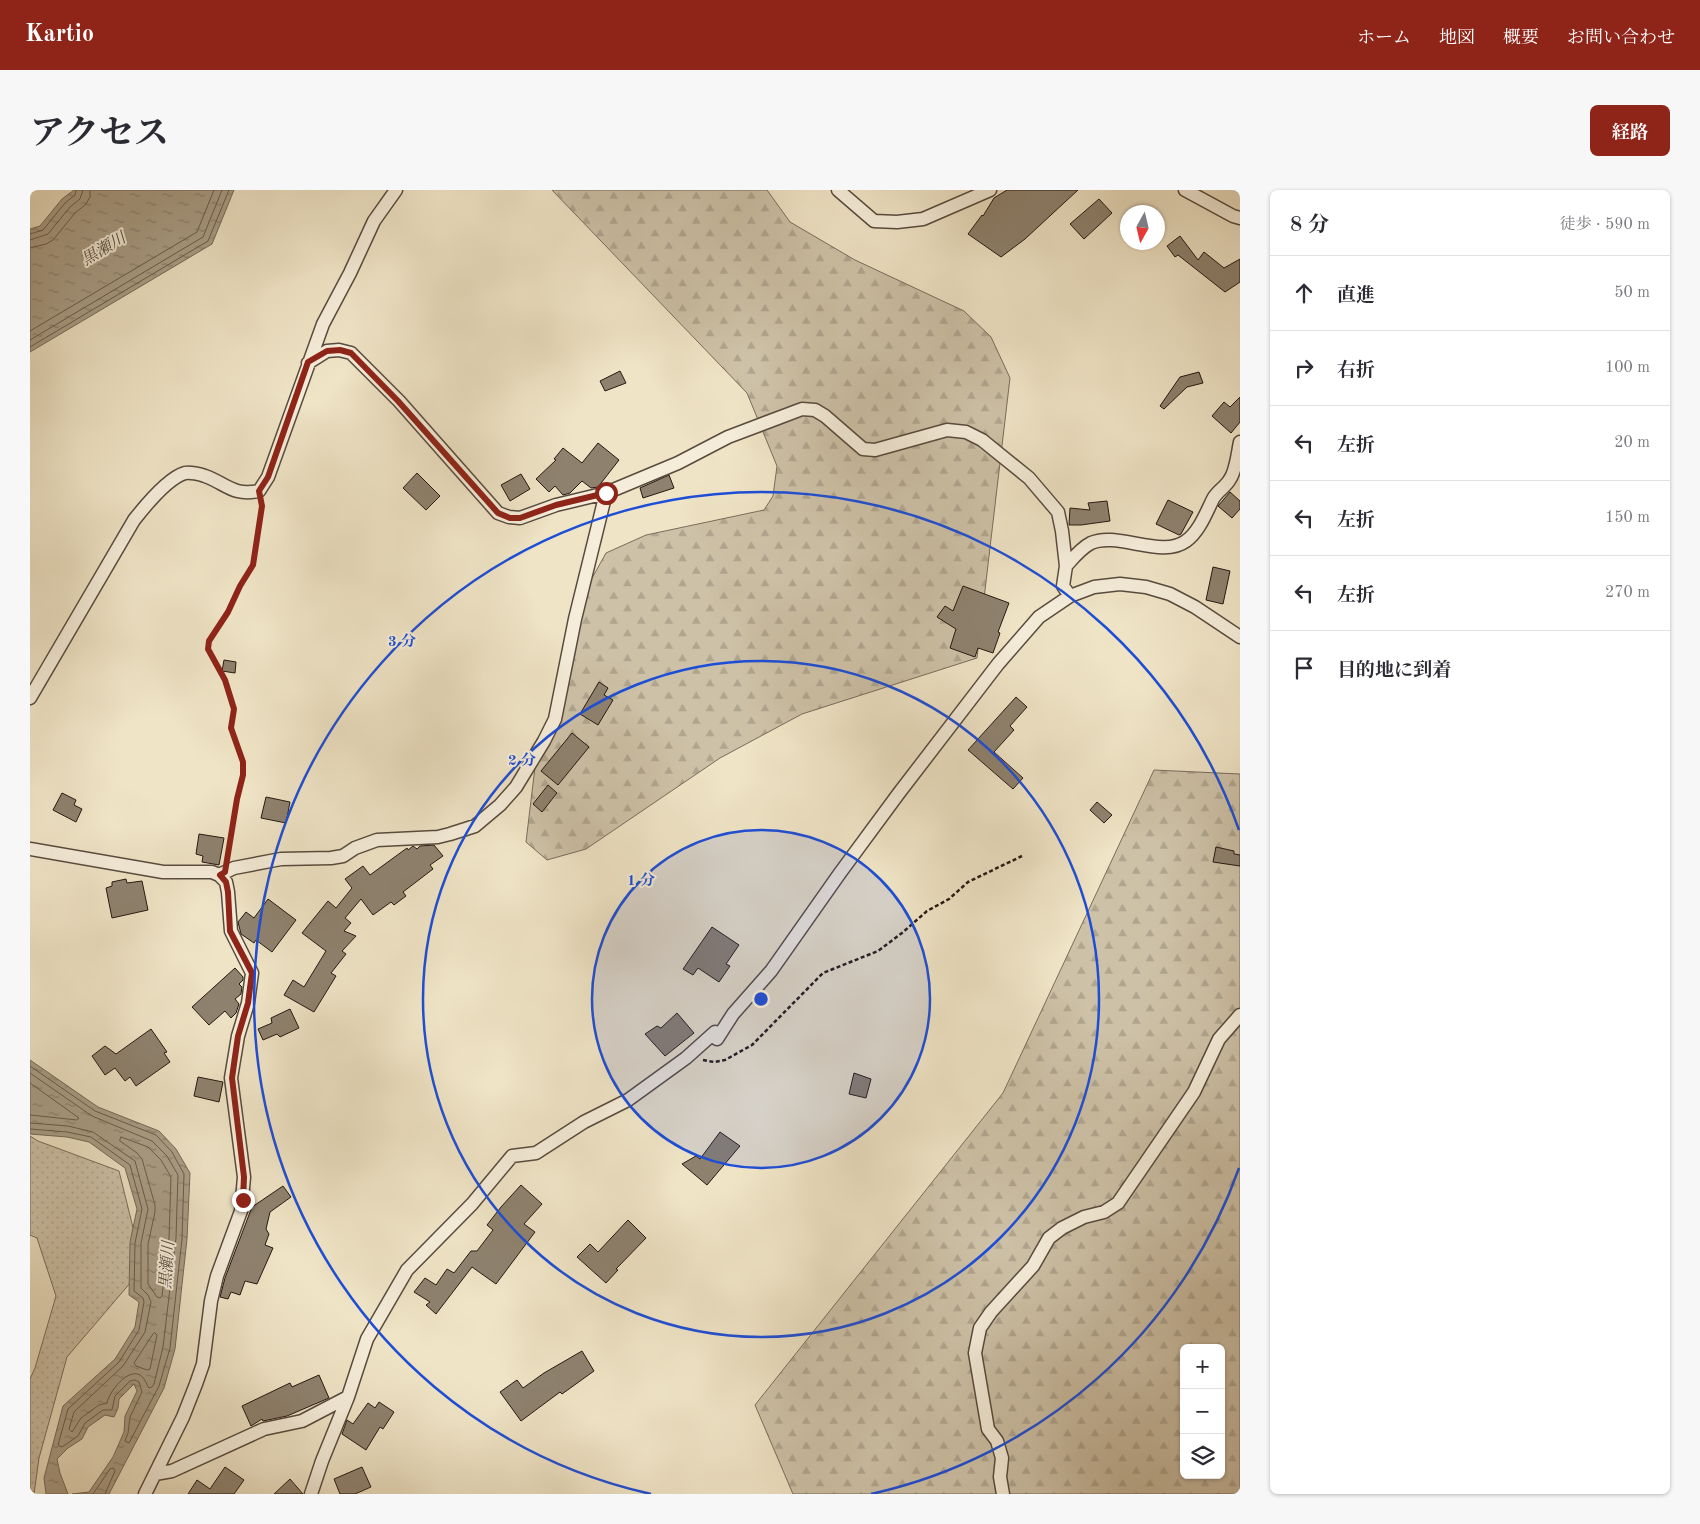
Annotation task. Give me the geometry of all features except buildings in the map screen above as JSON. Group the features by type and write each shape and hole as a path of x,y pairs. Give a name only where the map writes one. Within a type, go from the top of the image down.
{"street":[{"path":"30,698 134,520 149,500 172,481 186,473 204,475 232,490 247,493 259,491 268,477 323,324 350,273 374,221 396,190"},
{"path":"838,190 874,222 897,222 923,219 990,190"},
{"path":"1185,190 1240,218"},
{"path":"308,362 327,351 340,350 351,353 398,401 498,513 510,518 520,518 556,505 606,493 678,463 728,437 802,409 815,410 825,416 863,449 875,450 947,430 966,432 982,440 1029,478 1058,512 1066,566 1063,586 1070,596"},
{"path":"1066,566 1081,550 1092,542 1111,539 1148,546 1170,546 1185,542 1195,531 1216,494 1231,478 1240,442"},
{"path":"30,849 164,872 212,872 222,874 234,868 281,859 343,856 355,848 377,840 438,837 475,826 500,805 516,787 555,719 575,619 606,493"},
{"path":"311,1494 322,1461 348,1398 368,1339 407,1270 472,1204 512,1156 536,1152 584,1122 628,1100 686,1058 715,1032 717,1039 733,1014 771,971 840,873 998,664 1039,617 1070,596 1094,587 1120,584 1146,586 1170,594 1195,607 1240,637"},
{"path":"144,1494 184,1417 201,1370 217,1276 241,1211 243,1200 244,1177 232,1078 238,1036 248,1003 252,973 230,931 228,892 222,874"},
{"path":"1003,1494 1000,1477 1002,1458 997,1441 988,1429 974,1353 980,1328 991,1312 1032,1266 1049,1238 1062,1228 1084,1217 1104,1212 1118,1203 1194,1092 1220,1039 1240,1015"},
{"path":"155,1474 172,1471 264,1429 302,1421 348,1398"}],"path":[{"path":"222,874 243,775 243,762 231,728 234,709 230,694 225,680 208,649 209,641 228,612 240,586 253,565 262,506 259,491"},
{"path":"686,1058 714,1062 725,1060 752,1045 823,973 878,951 927,911 949,899 968,882 1022,856"}],"green space":[{"path":"552,190 767,190 790,222 855,260 964,311 991,337 1010,378 977,658 802,714 720,758 586,849 547,860 526,842 535,767 586,589 606,553 646,535 764,510 773,496 777,466 747,393"},
{"path":"1154,770 1240,774 1240,1494 793,1494 755,1405 1003,1093"},
{"path":"30,1136 38,1141 119,1171 143,1268 67,1357 39,1458 34,1494 30,1494 30,1379 56,1296 37,1238 30,1235"}],"water":[{"name":"黒瀬川","path":"74,190 234,190 212,244 30,352 30,229 40,226 62,199"},
{"name":"黒瀬川","path":"30,1060 98,1107 159,1131 176,1149 190,1173 187,1239 175,1349 164,1388 109,1494 72,1494 89,1492 113,1457 124,1432 125,1416 137,1391 134,1384 119,1399 114,1417 105,1415 88,1427 82,1439 68,1448 57,1459 68,1494 46,1494 44,1478 63,1406 115,1359 135,1327 139,1302 129,1295 130,1242 137,1209 125,1168 89,1142 67,1137 30,1134"}],"route":[{"path":"243,1200 244,1177 232,1078 238,1036 248,1003 252,973 230,931 228,892 226,882 220,875 225,872 237,799 243,775 243,762 231,728 234,709 225,680 208,649 209,641 228,612 240,586 253,565 262,506 259,491 268,477 308,362 327,351 340,350 351,353 398,401 498,513 510,518 520,518 556,505 584,500 606,493"}]}
